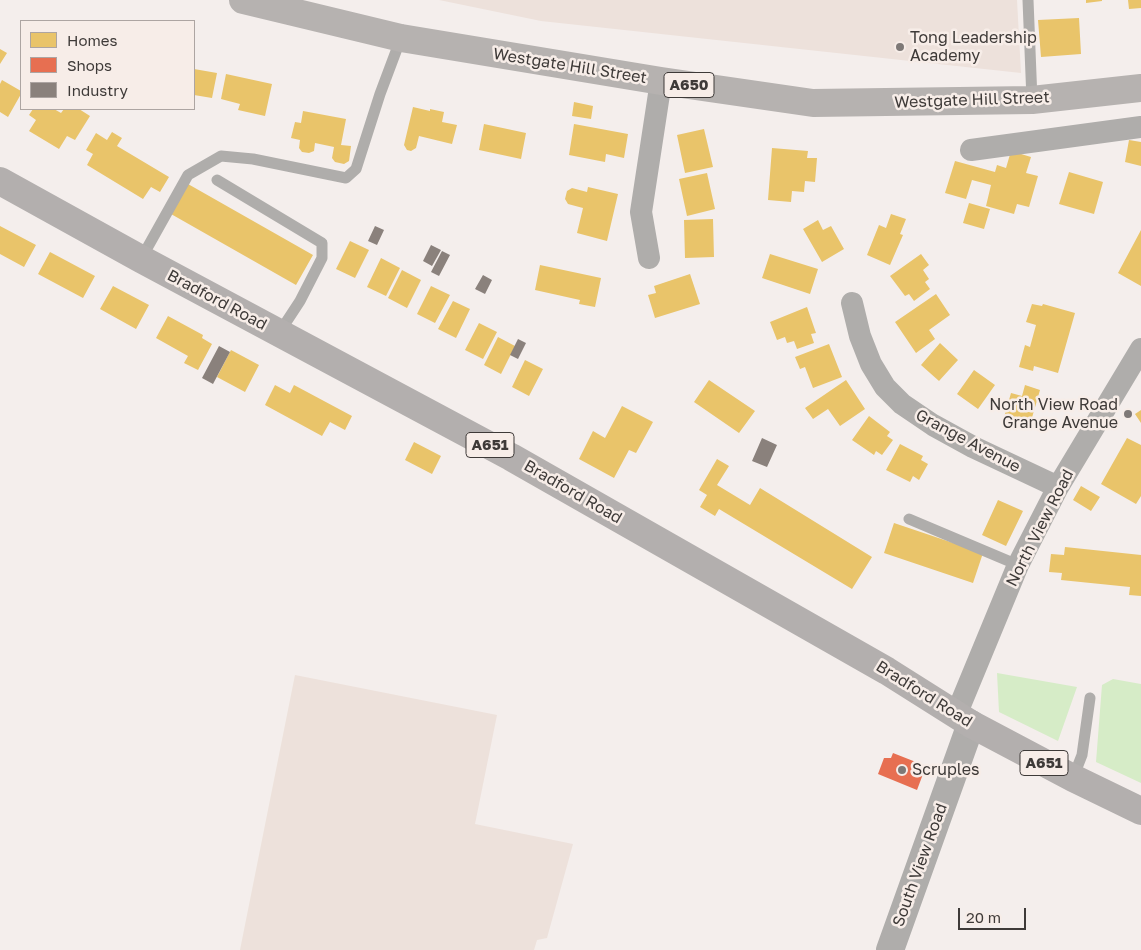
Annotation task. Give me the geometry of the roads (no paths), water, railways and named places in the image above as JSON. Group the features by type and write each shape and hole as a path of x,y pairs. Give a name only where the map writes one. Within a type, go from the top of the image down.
{"highway":[{"name":"Westgate Hill Street","path":"243,0 401,38 661,81 813,103 1032,100 1141,88"}],"main road":[{"name":"Bradford Road","path":"0,181 141,259 511,456 887,671 963,720 1073,778 1141,811"}],"street":[{"path":"649,258 641,212 661,81"},
{"path":"971,150 1141,127"},
{"name":"Grange Avenue","path":"852,303 860,336 871,364 885,387 902,404 932,425 973,447 1058,487"},
{"name":"North View Road","path":"963,720 1018,565 1058,487 1141,349"},
{"name":"South View Road","path":"890,950 963,720"}],"lane":[{"path":"1028,0 1032,100"},
{"path":"141,259 188,175 221,156 253,159 346,178 356,169 380,94 401,38"},
{"path":"218,180 322,243 322,258 300,301 279,333"},
{"path":"909,519 1018,565"},
{"path":"1073,778 1082,755 1090,698"}],"place":[{"name":"Tong Leadership Academy","path":"900,47"},
{"name":"North View Road Grange Avenue","path":"1128,414"},
{"name":"Scruples","path":"902,770"}]}
